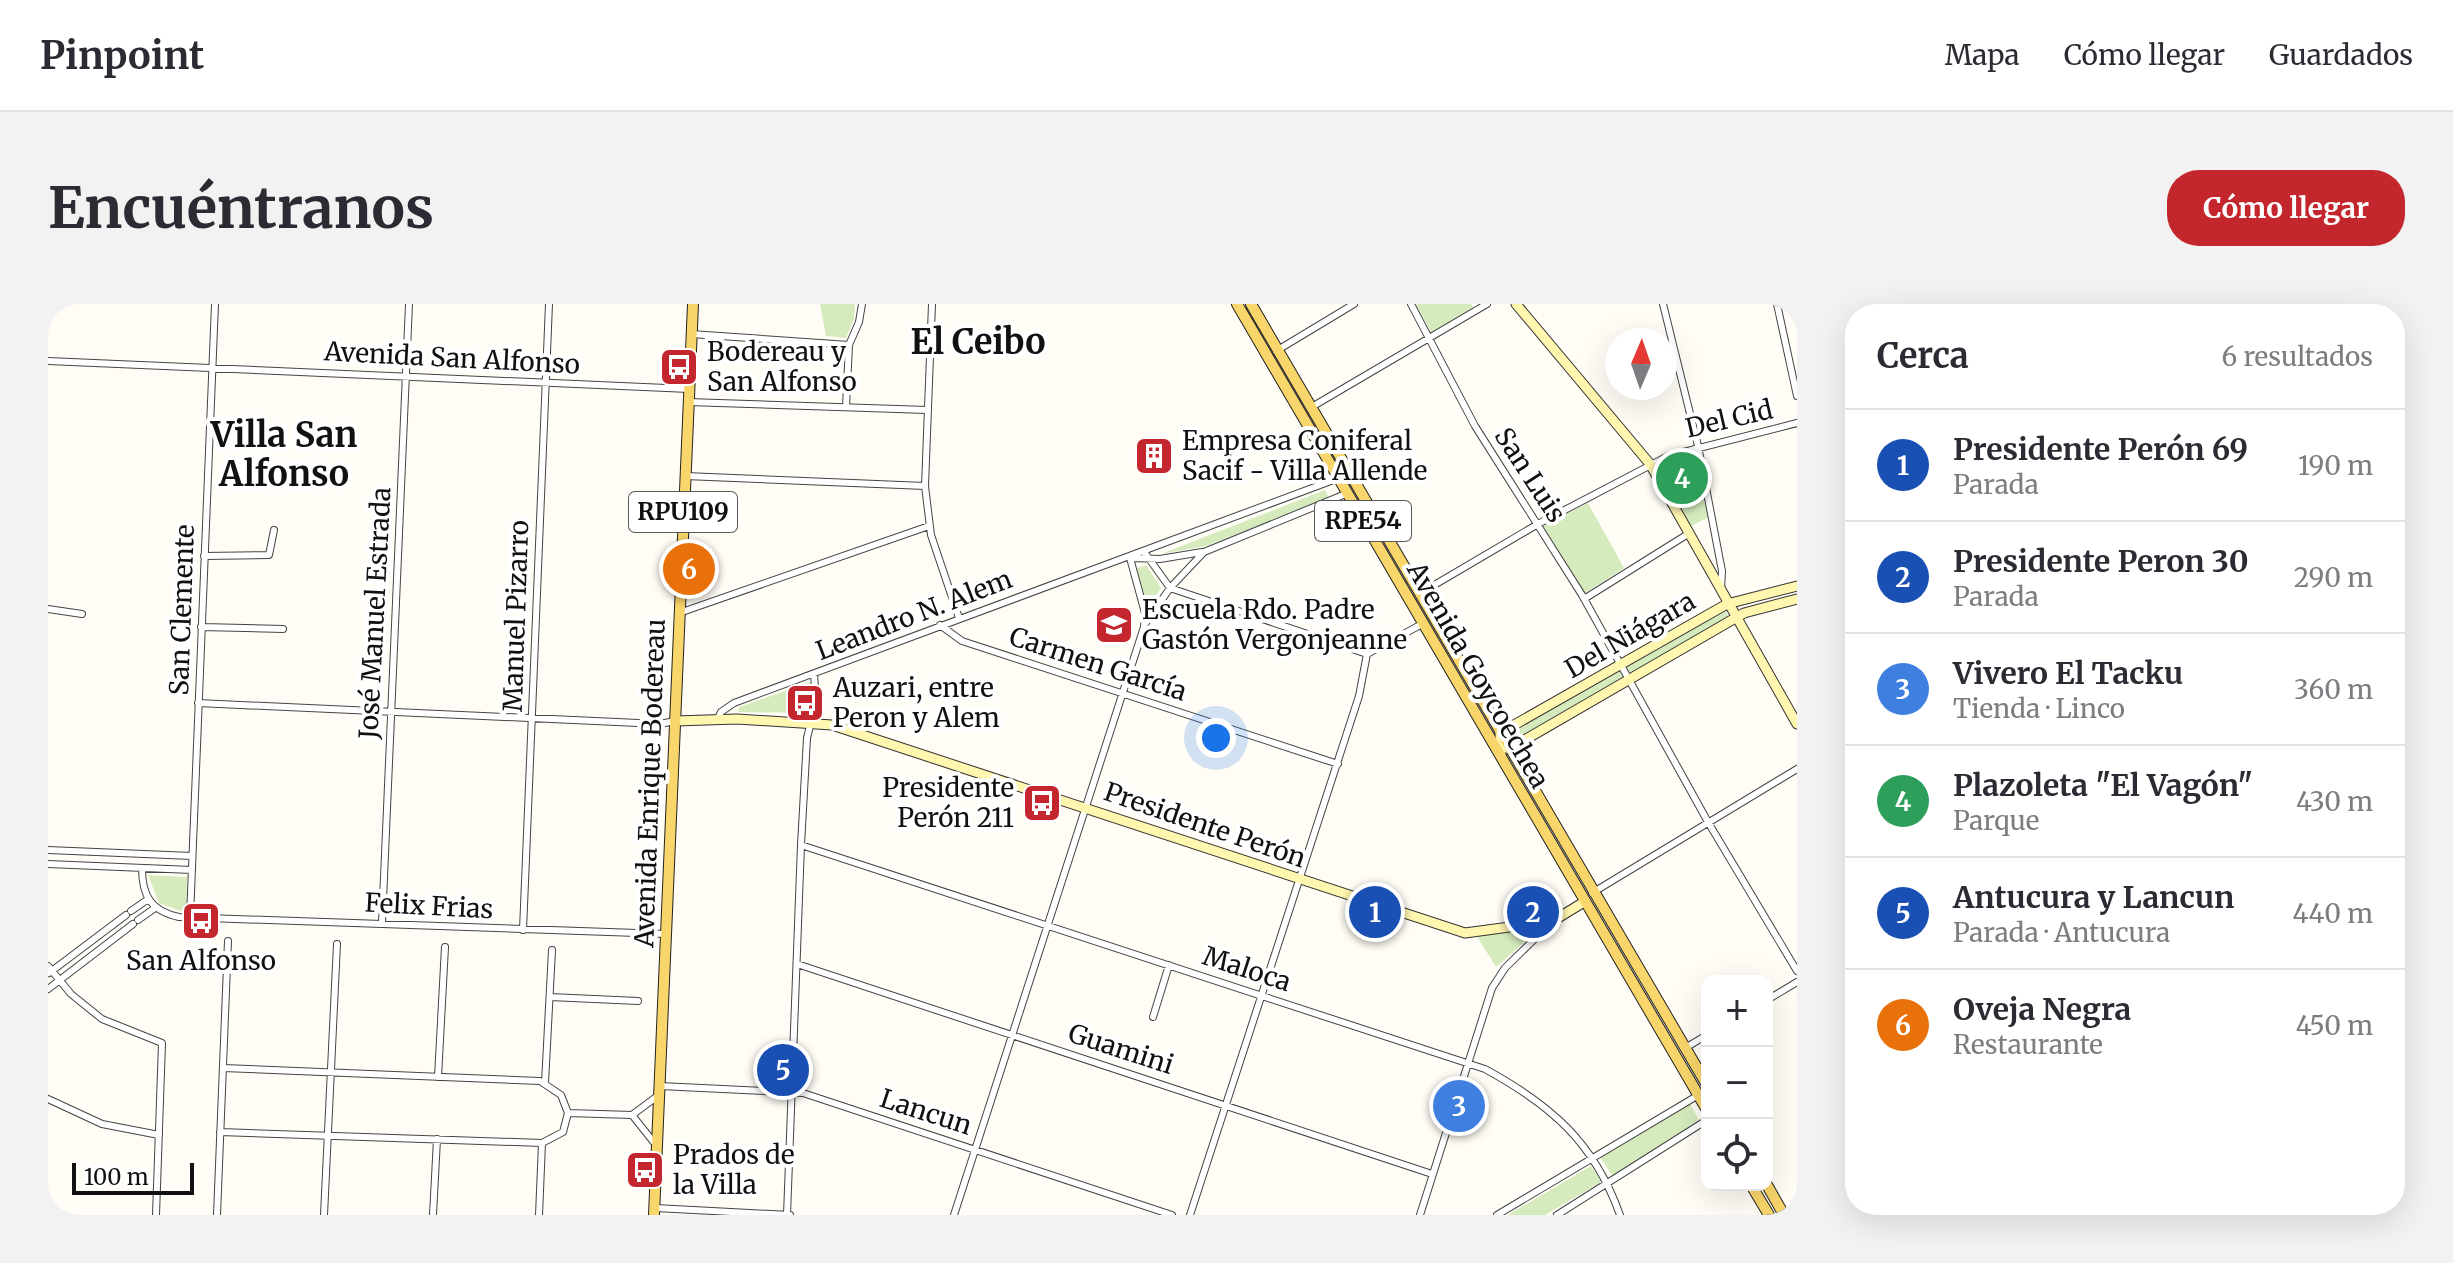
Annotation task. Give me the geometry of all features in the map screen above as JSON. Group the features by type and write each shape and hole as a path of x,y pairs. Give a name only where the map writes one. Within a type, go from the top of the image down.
{"main road":[{"name":"Avenida Enrique Bodereau","path":"654,1212 693,304"},
{"name":"Avenida Goycoechea","path":"1237,304 1422,624 1500,741 1501,758 1584,902"},
{"name":"Avenida Goycoechea","path":"1251,304 1500,741 1592,893"},
{"path":"1516,304 1650,464 1797,724"},
{"name":"Del Niágara","path":"1500,741 1727,604 1797,586"},
{"name":"Del Niágara","path":"1500,741 1629,681 1735,618 1797,599"},
{"name":"Presidente Perón","path":"675,721 718,718 832,725 1465,933 1553,921 1584,902"},
{"name":"RPE54","path":"1592,893 1685,1048 1701,1083"},
{"name":"RPE54","path":"1584,902 1701,1085"},
{"path":"1755,1191 1769,1215"},
{"path":"1771,1191 1784,1214"}],"street":[{"name":"San Clemente","path":"190,917 215,304"},
{"name":"José Manuel Estrada","path":"382,923 409,304"},
{"name":"Manuel Pizarro","path":"523,930 549,304"},
{"path":"846,407 849,345 859,322 862,304"},
{"path":"932,304 925,486 929,526 959,618"},
{"path":"1276,351 1354,304"},
{"name":"San Luis","path":"1411,304 1475,426 1584,599 1629,681"},
{"path":"1310,408 1487,304"},
{"path":"1663,304 1698,446 1722,571 1721,592"},
{"path":"1777,304 1797,396"},
{"path":"691,334 849,345"},
{"name":"Avenida San Alfonso","path":"48,361 689,389"},
{"path":"688,402 927,410"},
{"name":"Del Cid","path":"1419,594 1538,524 1650,464 1698,446 1797,423"},
{"name":"Leandro N. Alem","path":"1146,556 1350,474"},
{"path":"685,476 925,486"},
{"path":"1326,484 1333,499"},
{"name":"Leandro N. Alem","path":"718,718 734,703 959,618 1130,558 1204,552 1359,489"},
{"path":"679,613 929,526"},
{"path":"204,556 269,555 274,530"},
{"path":"1584,599 1688,534"},
{"name":"Leandro N. Alem","path":"1144,627 1170,588 1204,552"},
{"path":"1146,556 1170,588 1367,654 1422,624"},
{"path":"954,1215 1144,627 1145,613 1130,558"},
{"path":"48,609 82,614"},
{"name":"Carmen García","path":"940,625 962,641 1338,764"},
{"path":"201,627 283,629"},
{"path":"1190,1215 1338,764 1359,696 1367,654"},
{"path":"654,1212 788,1215 801,845 811,722 816,701 814,674"},
{"path":"1629,681 1797,971"},
{"path":"198,703 660,724 675,721"},
{"path":"1592,893 1797,769"},
{"name":"Maloca","path":"801,845 1468,1062 1499,1077 1550,1109 1572,1130 1593,1158 1620,1215"},
{"path":"48,850 192,856"},
{"path":"48,864 192,870"},
{"path":"48,989 155,908 147,900 142,868"},
{"path":"147,900 49,970 102,1019 162,1043 156,1215"},
{"name":"Felix Frias","path":"155,908 169,915 190,917 666,934"},
{"path":"1420,1215 1495,982 1553,921"},
{"path":"217,1215 228,941"},
{"path":"324,1215 337,944"},
{"path":"438,1077 445,947"},
{"path":"545,1083 552,950"},
{"name":"Guamini","path":"797,964 1432,1174"},
{"path":"1153,1017 1169,965"},
{"path":"1773,996 1797,982"},
{"path":"550,997 638,1001"},
{"path":"1685,1048 1701,1039"},
{"path":"220,1132 542,1143 563,1132 568,1113 561,1095 545,1083 223,1068"},
{"path":"568,1113 632,1115 659,1090"},
{"name":"Lancun","path":"659,1090 790,1091 1172,1215"},
{"path":"1497,1215 1701,1092"},
{"path":"48,1099 102,1124 159,1135"},
{"path":"632,1115 656,1145"},
{"path":"1557,1215 1701,1124"},
{"path":"433,1215 437,1139"},
{"path":"539,1215 542,1143"},
{"path":"1784,1214 1797,1206"},
{"path":"48,1212 58,1215"}],"green space":[{"path":"820,304 855,304 854,319 846,338 826,336"},
{"path":"1416,304 1471,304 1475,311 1432,334"},
{"path":"1695,449 1710,516 1688,528 1655,464"},
{"path":"1325,490 1329,498 1206,546 1161,554"},
{"path":"1588,503 1624,568 1585,593 1543,526"},
{"path":"1146,565 1161,588 1147,609 1135,569"},
{"path":"1726,611 1728,617 1631,676 1625,666"},
{"path":"1620,669 1626,680 1513,742 1508,734"},
{"path":"810,682 809,709 806,713 738,712 739,707"},
{"path":"148,875 187,877 186,913 159,903"},
{"path":"1543,926 1496,967 1475,933"},
{"path":"1690,1104 1699,1120 1613,1177 1600,1157"},
{"path":"1591,1166 1601,1182 1545,1215 1508,1215"}],"place":[{"name":"Bodereau y San Alfonso","path":"679,367"},
{"name":"Empresa Coniferal Sacif - Villa Allende","path":"1154,456"},
{"name":"Plazoleta \"El Vagón\"","path":"1682,478"},
{"name":"Oveja Negra","path":"689,569"},
{"name":"Escuela Rdo. Padre Gastón Vergonjeanne","path":"1114,625"},
{"name":"Auzari, entre Peron y Alem","path":"805,703"},
{"name":"Presidente Perón 211","path":"1042,803"},
{"name":"Presidente Perón 69","path":"1375,912"},
{"name":"Presidente Peron 30","path":"1533,912"},
{"name":"San Alfonso","path":"201,921"},
{"name":"Antucura y Lancun","path":"783,1070"},
{"name":"Vivero El Tacku","path":"1459,1106"},
{"name":"Prados de la Villa","path":"645,1170"}],"district":[{"name":"El Ceibo","path":"978,342"},
{"name":"Villa San Alfonso","path":"284,454"}]}
